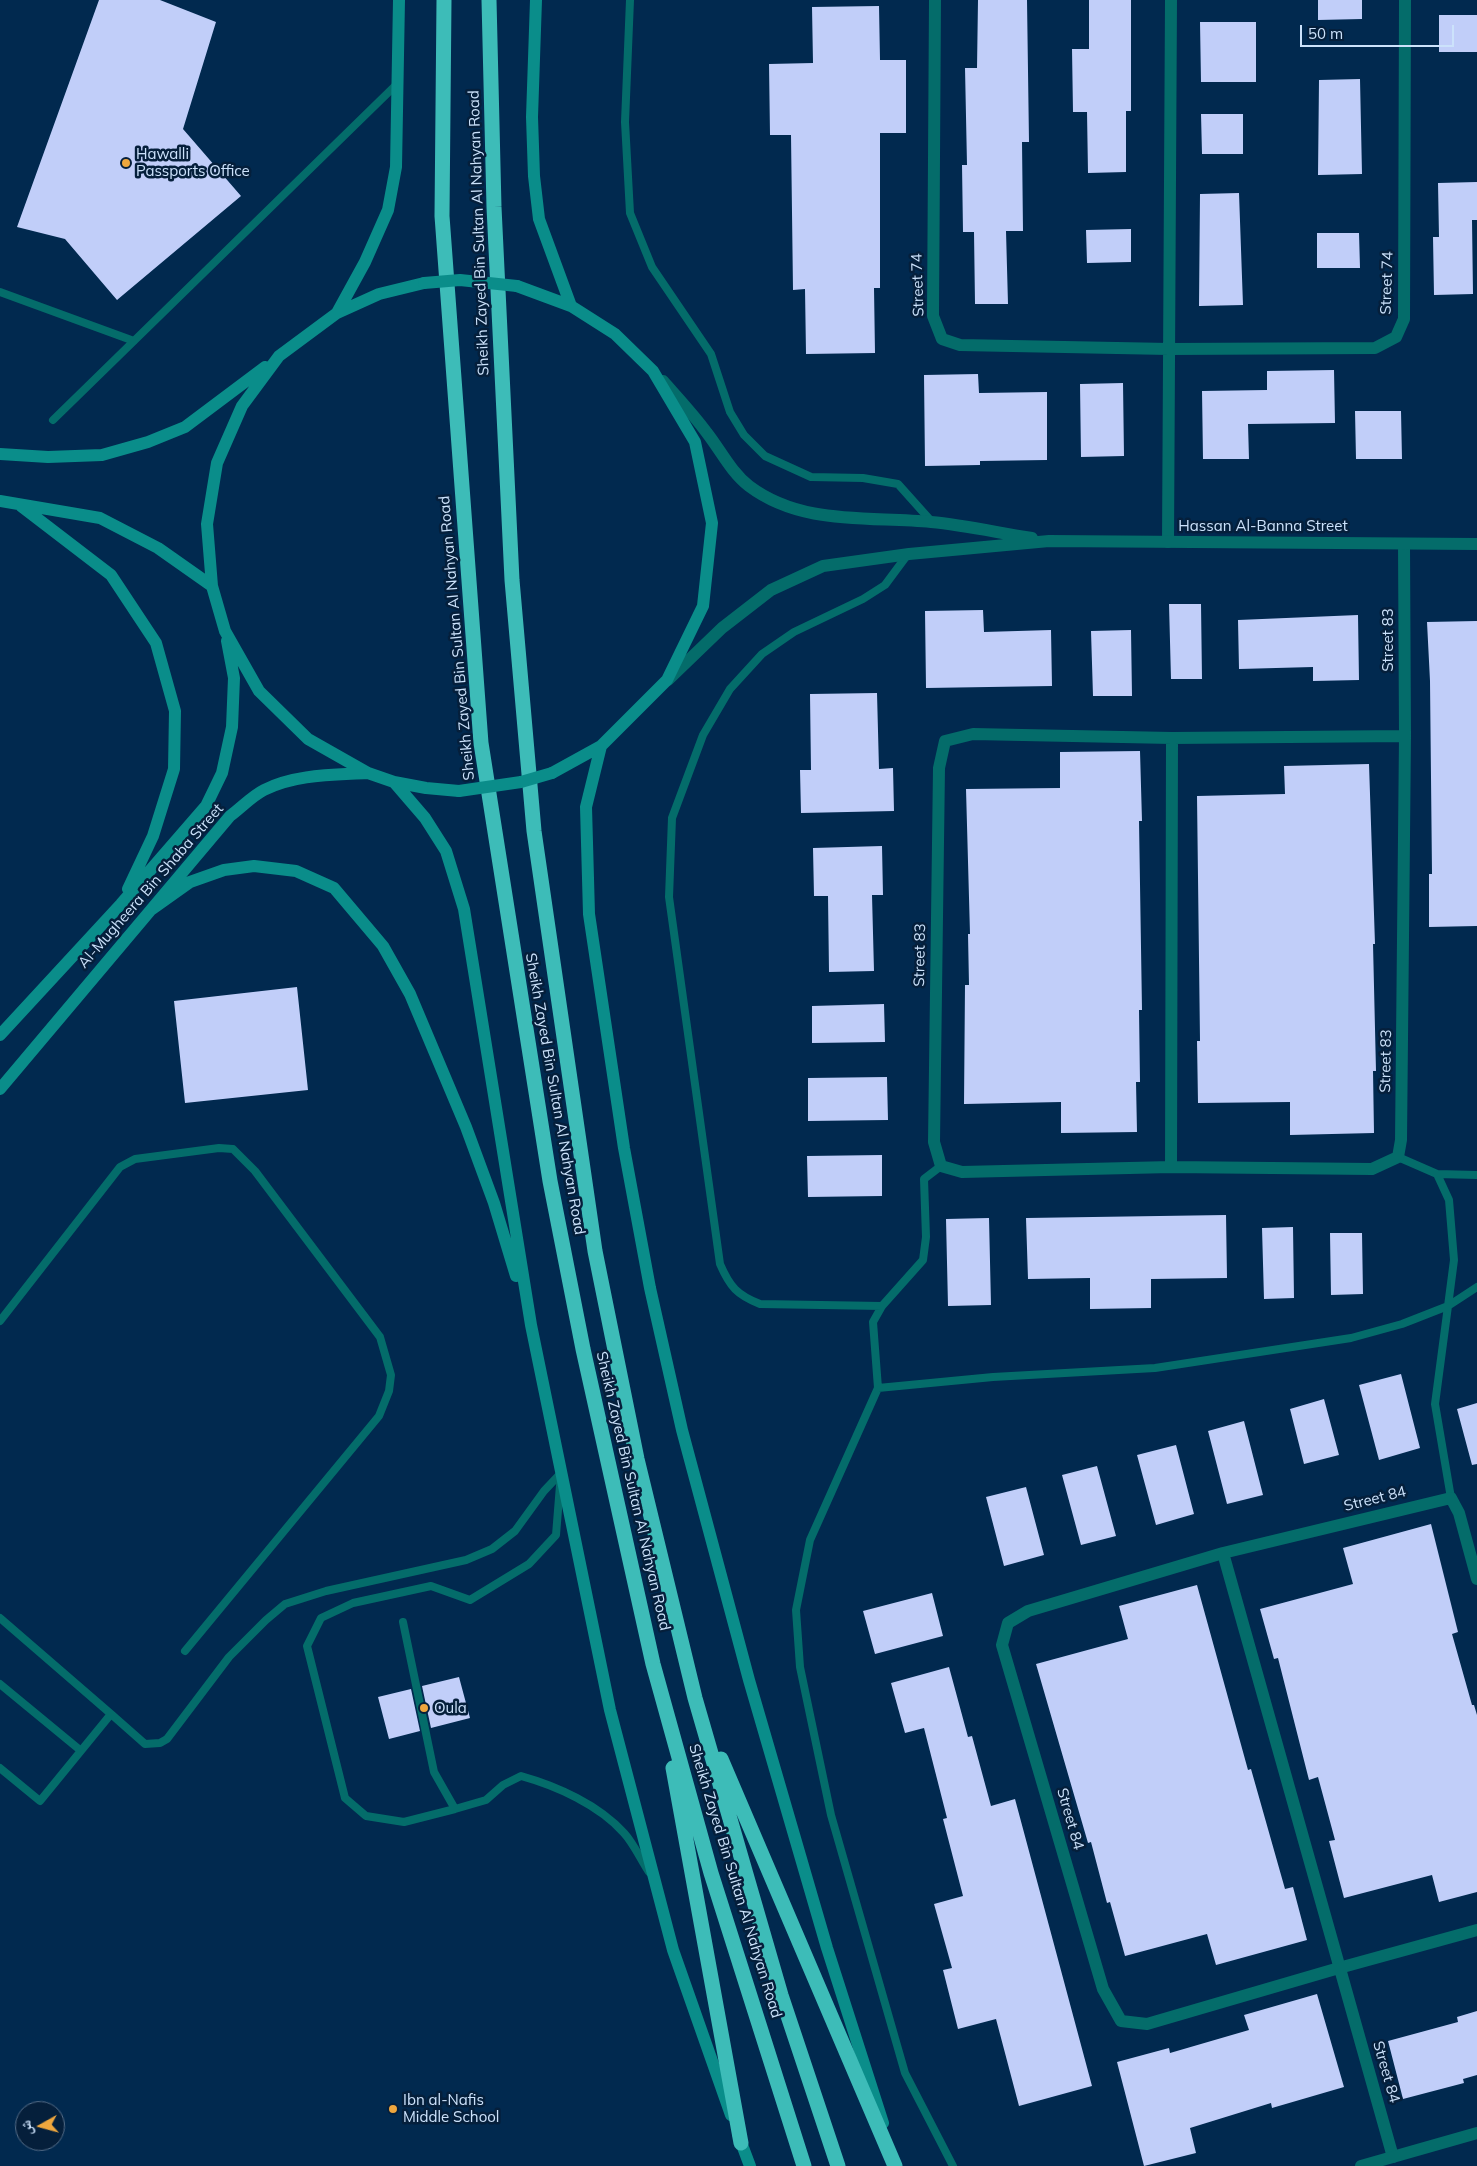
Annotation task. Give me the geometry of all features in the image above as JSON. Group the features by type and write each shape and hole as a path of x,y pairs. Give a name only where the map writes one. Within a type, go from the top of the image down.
{"highway":[{"name":"Sheikh Zayed Bin Sultan Al Nahyan Road","path":"444,0 442,216 481,744 550,1181 583,1349 653,1664 711,1873 804,2166"},
{"name":"Sheikh Zayed Bin Sultan Al Nahyan Road","path":"489,0 494,207 512,580 534,831 595,1251 637,1459 695,1698 782,1994 838,2166"},
{"path":"653,1664 741,2143"},
{"path":"695,1698 896,2166"}],"main road":[{"path":"337,313 365,262 388,210 396,167 399,0"},
{"path":"536,0 532,117 534,176 539,219 571,306"},
{"path":"0,454 48,457 102,455 148,442 186,427 280,356 337,313 379,294 424,283 460,280 517,286 571,306 615,334 653,371 695,442 712,523 703,606 668,680 601,746 552,773 521,782 459,791 426,788 394,782 368,773 308,739 259,691 225,631 212,586 207,524 217,463 242,406 280,356"},
{"path":"0,501 100,518 158,548 212,586"},
{"path":"21,506 111,576 156,643 175,711 174,769 153,836 121,904"},
{"name":"Al-Mugheera Bin Shaba Street","path":"0,1035 121,904 206,806 222,774 232,727 234,678 225,631"},
{"path":"601,746 586,807 589,914 624,1148 650,1288 682,1430 749,1680 826,1948 896,2166"},
{"name":"Al-Mugheera Bin Shaba Street","path":"0,1089 230,816 264,790 320,776 368,773"},
{"path":"394,782 425,818 446,851 464,909 531,1325 610,1710 673,1950 750,2166"},
{"path":"152,909 190,882 224,870 254,866 296,870 334,888 384,946 410,994 466,1127 494,1203 531,1325"}],"street":[{"name":"Street 74","path":"935,0 932,316 942,339 960,345 1169,349 1375,348 1396,336 1404,319 1405,0"},
{"path":"1168,542 1171,0"},
{"name":"Hassan Al-Banna Street","path":"653,371 707,432 728,464 747,484 765,497 789,508 819,516 932,522 1049,541"},
{"name":"Hassan Al-Banna Street","path":"668,680 722,628 771,590 823,566 909,554 1049,541 1477,544"},
{"name":"Street 83","path":"1398,1157 1402,1140 1405,736 1404,544"},
{"name":"Street 83","path":"941,1166 934,1142 939,768 946,740 974,734 1172,738 1405,736"},
{"path":"1170,1167 1172,738"},
{"path":"941,1166 962,1172 1170,1167 1372,1169 1398,1157"},
{"path":"1451,1498 1459,1513 1477,1579"},
{"name":"Street 84","path":"1451,1498 1223,1553 1028,1611 1008,1623 1002,1645 1103,1989 1121,2021 1147,2024 1477,1930"},
{"name":"Street 84","path":"1223,1553 1393,2157"},
{"path":"1361,2166 1477,2133"}],"lane":[{"path":"630,0 625,122 630,213 652,267 711,354 730,412 744,434 765,456 811,477 864,478 898,484 932,522"},
{"path":"53,420 398,84"},
{"path":"0,292 134,341"},
{"path":"882,1306 760,1304 742,1297 728,1281 720,1264 669,897 671,828 672,818 703,735 730,689 762,654 794,632 863,599 885,585 909,554"},
{"path":"0,1321 120,1167 135,1159 219,1148 233,1148 250,1165 380,1337 391,1375 389,1392 379,1416 185,1651"},
{"path":"1398,1157 1436,1174 1477,1175"},
{"path":"941,1166 924,1179 926,1237 923,1260 882,1306 873,1322 878,1388 810,1540 796,1610 800,1668 831,1815 905,2073 953,2166"},
{"path":"1436,1174 1449,1200 1454,1260 1435,1404 1451,1498"},
{"path":"878,1388 993,1377 1155,1368 1351,1338 1402,1324 1448,1306 1477,1287"},
{"path":"0,1618 145,1744 160,1744 167,1739 229,1657 285,1604 326,1591 466,1560 492,1549 515,1531 544,1491 561,1473"},
{"path":"561,1473 556,1535 529,1564 470,1600 431,1586 353,1603 321,1618 307,1646 344,1798 366,1816 404,1822 455,1809 486,1800 503,1785 521,1776 567,1794 599,1813 625,1834 654,1880"},
{"path":"403,1622 434,1772 455,1809"},
{"path":"0,1684 80,1750"},
{"path":"0,1768 40,1801 111,1714"}],"building":[{"name":"Hawalli Passports Office","path":"99,0 160,0 216,22 183,129 241,196 117,300 65,239 17,227"},
{"path":"978,0 1027,0 1029,142 1022,142 1023,231 1006,231 1008,304 975,304 974,232 963,232 962,165 967,165 965,68 977,68"},
{"path":"1089,0 1131,0 1131,111 1126,111 1126,172 1088,173 1087,112 1073,112 1072,49 1089,49"},
{"path":"1318,0 1362,0 1362,19 1318,20"},
{"path":"879,6 880,60 906,60 906,133 880,133 880,288 874,288 875,353 806,354 805,289 793,290 791,135 770,135 769,64 813,63 812,7"},
{"path":"1439,15 1477,15 1477,52 1439,52"},
{"path":"1200,22 1256,22 1256,82 1201,82"},
{"path":"1360,79 1362,174 1318,175 1319,80"},
{"path":"1201,114 1243,114 1243,154 1202,154"},
{"path":"1477,182 1477,220 1472,220 1473,294 1434,295 1433,237 1439,237 1438,183"},
{"path":"1239,193 1243,305 1199,306 1200,194"},
{"path":"1131,229 1131,262 1087,263 1086,230"},
{"path":"1317,233 1359,233 1360,268 1317,268"},
{"path":"1334,370 1335,423 1248,424 1249,459 1203,459 1202,391 1267,390 1267,371"},
{"path":"978,374 979,393 1047,392 1047,460 980,461 980,465 925,466 924,375"},
{"path":"1123,383 1124,456 1081,457 1080,384"},
{"path":"1355,411 1401,411 1402,459 1356,459"},
{"path":"1169,604 1201,604 1202,679 1171,679"},
{"path":"983,610 984,632 1051,630 1052,686 926,688 925,611"},
{"path":"1358,615 1359,680 1313,681 1313,667 1239,669 1238,620"},
{"path":"1477,621 1477,926 1429,927 1429,874 1432,874 1430,681 1427,622"},
{"path":"1131,630 1132,696 1093,696 1091,631"},
{"path":"877,693 879,769 893,768 894,811 801,813 800,770 811,770 810,694"},
{"path":"1140,751 1142,821 1139,821 1142,1010 1139,1010 1140,1082 1136,1082 1137,1132 1061,1133 1061,1102 964,1104 965,985 969,985 968,934 970,934 966,789 1060,788 1060,752"},
{"path":"1369,764 1375,944 1373,944 1376,1071 1373,1071 1374,1133 1290,1135 1290,1102 1198,1103 1197,1041 1200,1041 1197,796 1285,794 1284,766"},
{"path":"882,846 883,895 872,895 874,971 829,972 828,896 814,896 813,848"},
{"path":"297,987 308,1090 185,1103 174,1001"},
{"path":"884,1004 885,1042 812,1043 812,1006"},
{"path":"887,1077 888,1120 808,1121 808,1078"},
{"path":"882,1155 882,1196 808,1197 807,1156"},
{"path":"1226,1215 1227,1278 1151,1279 1151,1308 1090,1309 1090,1278 1028,1279 1026,1218"},
{"path":"989,1218 991,1305 948,1306 946,1219"},
{"path":"1293,1227 1294,1298 1264,1299 1262,1228"},
{"path":"1330,1233 1362,1233 1363,1294 1331,1295"},
{"path":"1401,1374 1420,1448 1379,1460 1359,1385"},
{"path":"1324,1399 1339,1455 1304,1464 1290,1409"},
{"path":"1477,1403 1477,1464 1472,1465 1457,1409"},
{"path":"1244,1421 1263,1495 1227,1504 1208,1431"},
{"path":"1176,1445 1194,1514 1156,1525 1137,1455"},
{"path":"1097,1466 1116,1536 1081,1545 1062,1475"},
{"path":"1026,1487 1044,1555 1004,1566 986,1497"},
{"path":"1431,1524 1458,1632 1452,1634 1472,1705 1474,1705 1477,1715 1477,1892 1439,1902 1432,1875 1344,1898 1329,1841 1335,1840 1318,1777 1309,1780 1278,1658 1274,1659 1260,1609 1353,1584 1343,1548"},
{"path":"1197,1585 1248,1770 1251,1769 1285,1889 1293,1887 1307,1940 1216,1965 1207,1934 1125,1956 1110,1902 1107,1903 1091,1842 1088,1843 1036,1664 1128,1639 1119,1606"},
{"path":"932,1593 943,1636 875,1654 863,1611"},
{"path":"949,1667 968,1737 972,1736 991,1806 1015,1799 1092,2086 1019,2106 996,2019 958,2029 943,1970 952,1968 934,1904 963,1896 943,1819 947,1818 924,1728 905,1733 891,1683"},
{"path":"459,1677 470,1718 431,1728 422,1686"},
{"path":"411,1689 420,1731 389,1739 378,1697"},
{"path":"1317,1994 1344,2087 1272,2108 1271,2103 1190,2128 1196,2153 1144,2166 1117,2062 1169,2048 1170,2053 1249,2030 1244,2015"},
{"path":"1477,2011 1477,2075 1463,2079 1464,2083 1403,2099 1388,2041 1458,2022 1457,2017"}],"place":[{"name":"Hawalli Passports Office","path":"126,163"},
{"name":"Oula","path":"424,1708"},
{"name":"Ibn al-Nafis Middle School","path":"393,2109"}]}
